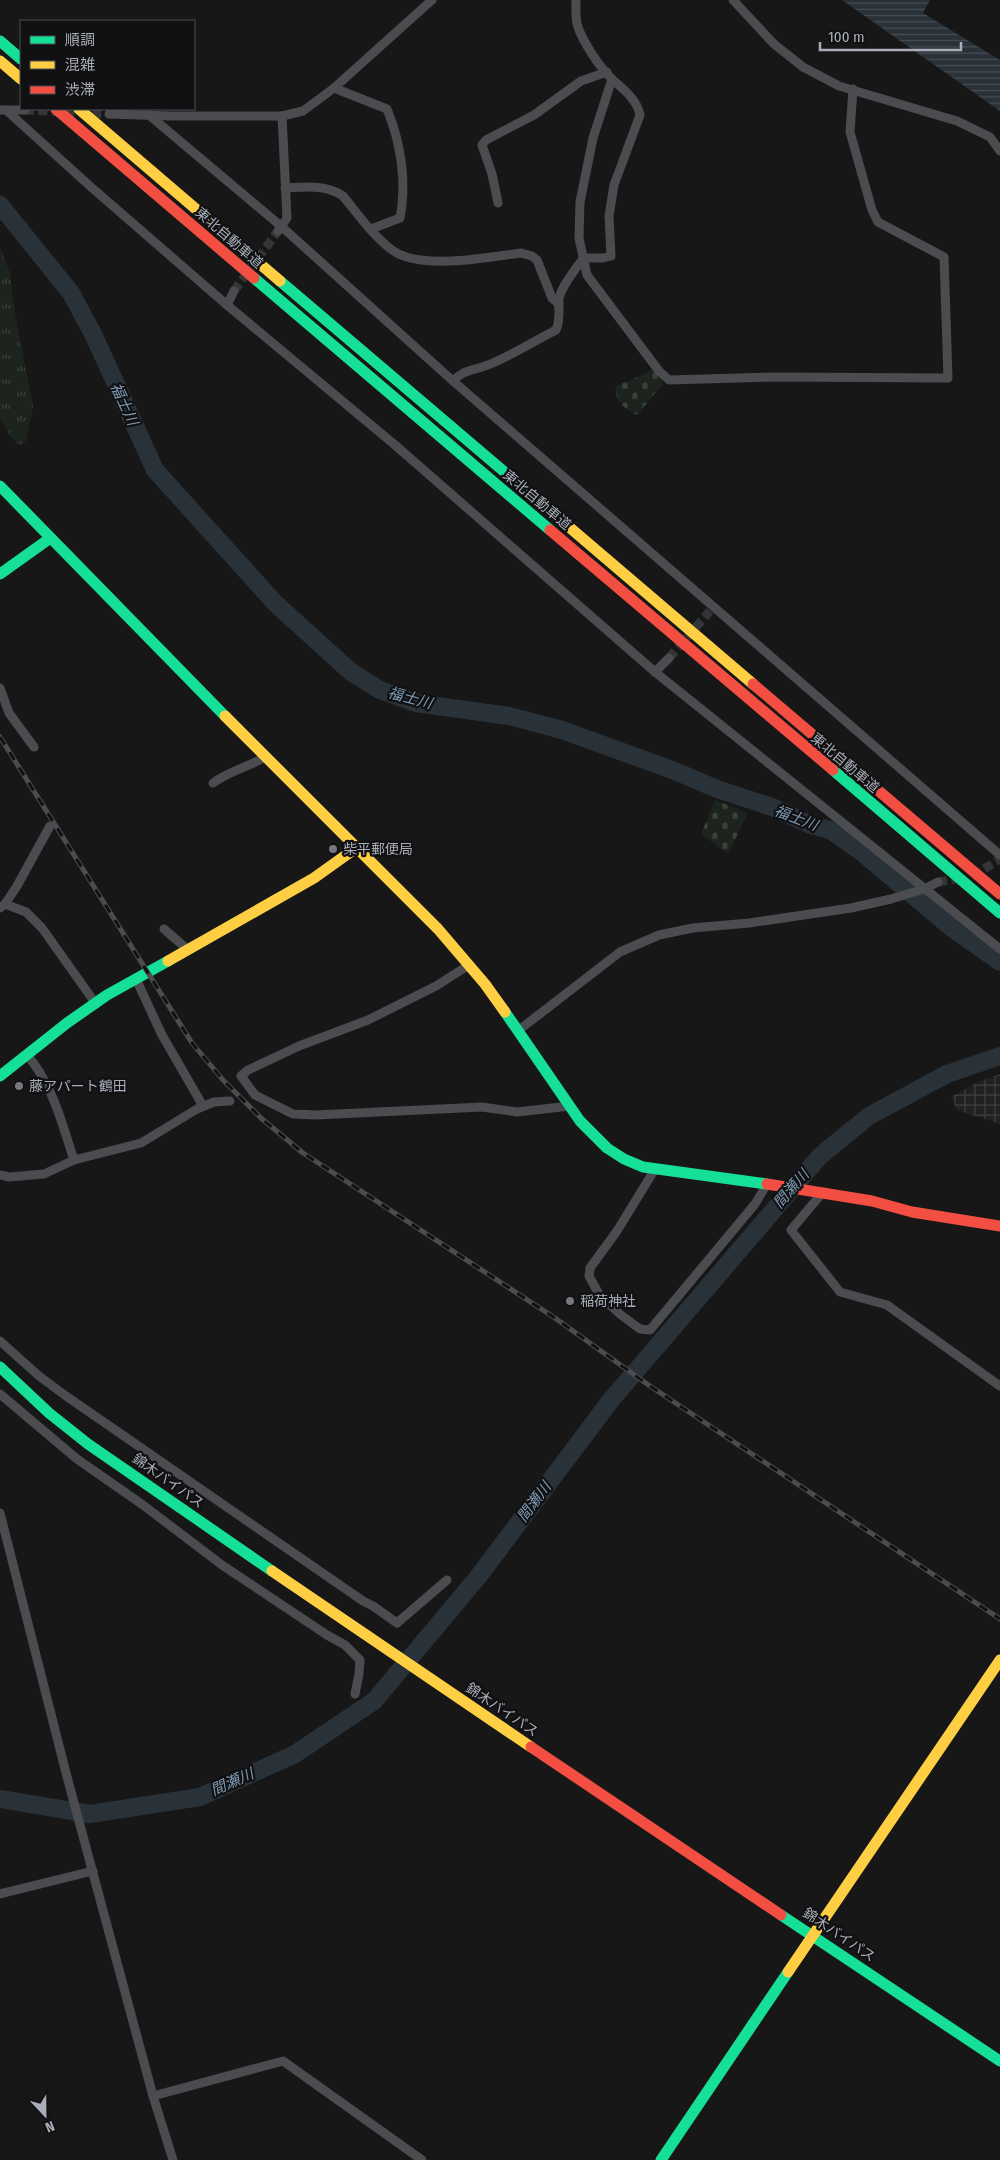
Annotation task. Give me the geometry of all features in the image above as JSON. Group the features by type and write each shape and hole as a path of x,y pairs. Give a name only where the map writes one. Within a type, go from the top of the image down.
{"main road":[{"path":"0,41 20,58"},
{"path":"0,61 20,78"},
{"name":"東北自動車道","path":"57,110 1000,914"},
{"name":"東北自動車道","path":"80,110 324,316 542,506 1000,894"},
{"path":"0,486 49,539 265,757 438,928 519,1030 584,1128 608,1151 628,1162 654,1169 817,1191 872,1201 912,1212 1000,1226"},
{"path":"0,574 49,539"},
{"path":"0,1076 96,1004 187,949 314,878 356,848"},
{"name":"錦木バイパス","path":"0,1367 49,1413 88,1444 423,1676 1000,2061"},
{"path":"661,2160 1000,1660"}],"street":[{"path":"109,114 282,116 303,111 334,88 432,0"},
{"path":"576,0 577,26 590,50 609,75 622,86 638,106 640,115 614,186 609,216 611,256 584,258"},
{"path":"733,0 774,44 803,67 839,86 957,121 990,137 1000,151"},
{"path":"498,203 492,174 482,145 486,140 534,115 581,82 609,75"},
{"path":"609,75 593,138 580,202 579,238 588,275 659,371 669,380 775,377 948,378 944,257 878,222 872,210 850,132 853,90"},
{"path":"334,88 387,109 390,116 400,155 404,198 400,218 371,229"},
{"path":"3,110 25,110"},
{"path":"3,110 227,305 395,445 656,672 1000,949"},
{"path":"149,115 712,609 1000,855"},
{"path":"280,229 287,218 282,116"},
{"path":"285,188 318,187 335,191 394,251 439,263 522,253 532,256 537,260 552,298 559,304"},
{"path":"454,381 460,374 469,369 485,366 556,330 559,324 559,298 584,258"},
{"path":"227,305 234,291"},
{"path":"656,672 669,658"},
{"path":"0,688 9,713 34,747"},
{"path":"214,783 225,774 250,766 265,757"},
{"path":"50,826 17,886 2,906 26,912 42,928 96,1004"},
{"path":"519,1030 620,952 659,935 693,928 749,923 851,908 891,899 924,889 938,882"},
{"path":"164,929 187,949"},
{"path":"469,965 436,986 368,1020 299,1046 248,1070 241,1076 255,1095 293,1114 316,1115 482,1107 517,1112 570,1106"},
{"path":"136,979 162,1034 203,1106"},
{"path":"27,1055 38,1067 52,1094 74,1160"},
{"path":"0,1175 9,1177 44,1174 74,1160 141,1143 203,1106 214,1102 230,1101"},
{"path":"654,1169 617,1231 590,1269 589,1276 600,1296 640,1329 650,1330 770,1184"},
{"path":"817,1191 792,1230 840,1292 887,1305 1000,1386"},
{"path":"0,1341 25,1364 66,1396 362,1601 373,1606 397,1623 447,1580"},
{"path":"0,1394 77,1459 143,1505 222,1565 327,1635 345,1644 360,1660 360,1674 355,1694"},
{"path":"0,1513 86,1848 153,2096 173,2160"},
{"path":"0,1894 93,1871"},
{"path":"153,2096 283,2061 422,2160"}],"shaded area":[{"path":"842,0 930,0 923,13 1000,60 1000,111"},
{"path":"1000,1074 1000,1124 957,1110 951,1097 978,1082"}],"green space":[{"path":"0,248 10,273 15,314 33,406 26,441 20,445 12,439 0,418"},
{"path":"654,368 663,384 637,415 621,404 617,396 616,386"},
{"path":"715,800 748,813 728,854 701,834"}],"waterway":[{"name":"福士川","path":"0,205 71,293 94,336 155,470 276,604 351,672 380,690 416,703 509,716 562,730 675,771 717,789 772,807 811,825 830,830 864,854 953,929 1000,962"},
{"name":"間瀬川","path":"0,1799 90,1814 200,1797 295,1754 374,1701 478,1577 611,1400 820,1156 869,1116 947,1074 1000,1056"}],"tunnel":[{"path":"25,110 109,114"},
{"path":"234,291 278,231"},
{"path":"669,658 710,611"},
{"path":"973,876 1000,859"},
{"path":"938,882 960,878"}],"railway":[{"path":"0,737 192,1043 223,1080 261,1118 303,1153 555,1318 647,1384 1000,1619"}],"traffic: fast":[{"path":"0,41 20,58"},
{"path":"254,278 550,530"},
{"path":"280,281 541,503"},
{"path":"0,486 225,716"},
{"path":"0,574 49,539"},
{"path":"833,770 1000,913"},
{"path":"0,1076 67,1023 107,995 168,961"},
{"path":"505,1012 580,1121 607,1148 624,1159 643,1167 767,1184"},
{"path":"0,1367 49,1413 88,1444 272,1571"},
{"path":"781,1915 1000,2061"},
{"path":"661,2160 788,1972"}],"traffic: slow":[{"path":"0,61 20,78"},
{"path":"80,110 280,281"},
{"path":"541,503 753,684"},
{"path":"225,716 438,929 485,984 505,1012"},
{"path":"168,961 314,878 356,848"},
{"path":"272,1571 531,1747"},
{"path":"788,1972 1000,1660"}],"traffic: jam":[{"path":"57,110 254,278"},
{"path":"550,530 833,770"},
{"path":"753,684 1000,894"},
{"path":"767,1184 872,1201 912,1212 1000,1226"},
{"path":"531,1747 781,1915"}],"place":[{"name":"柴平郵便局","path":"333,849"},
{"name":"藤アパート鶴田","path":"19,1086"},
{"name":"稲荷神社","path":"570,1301"}]}
